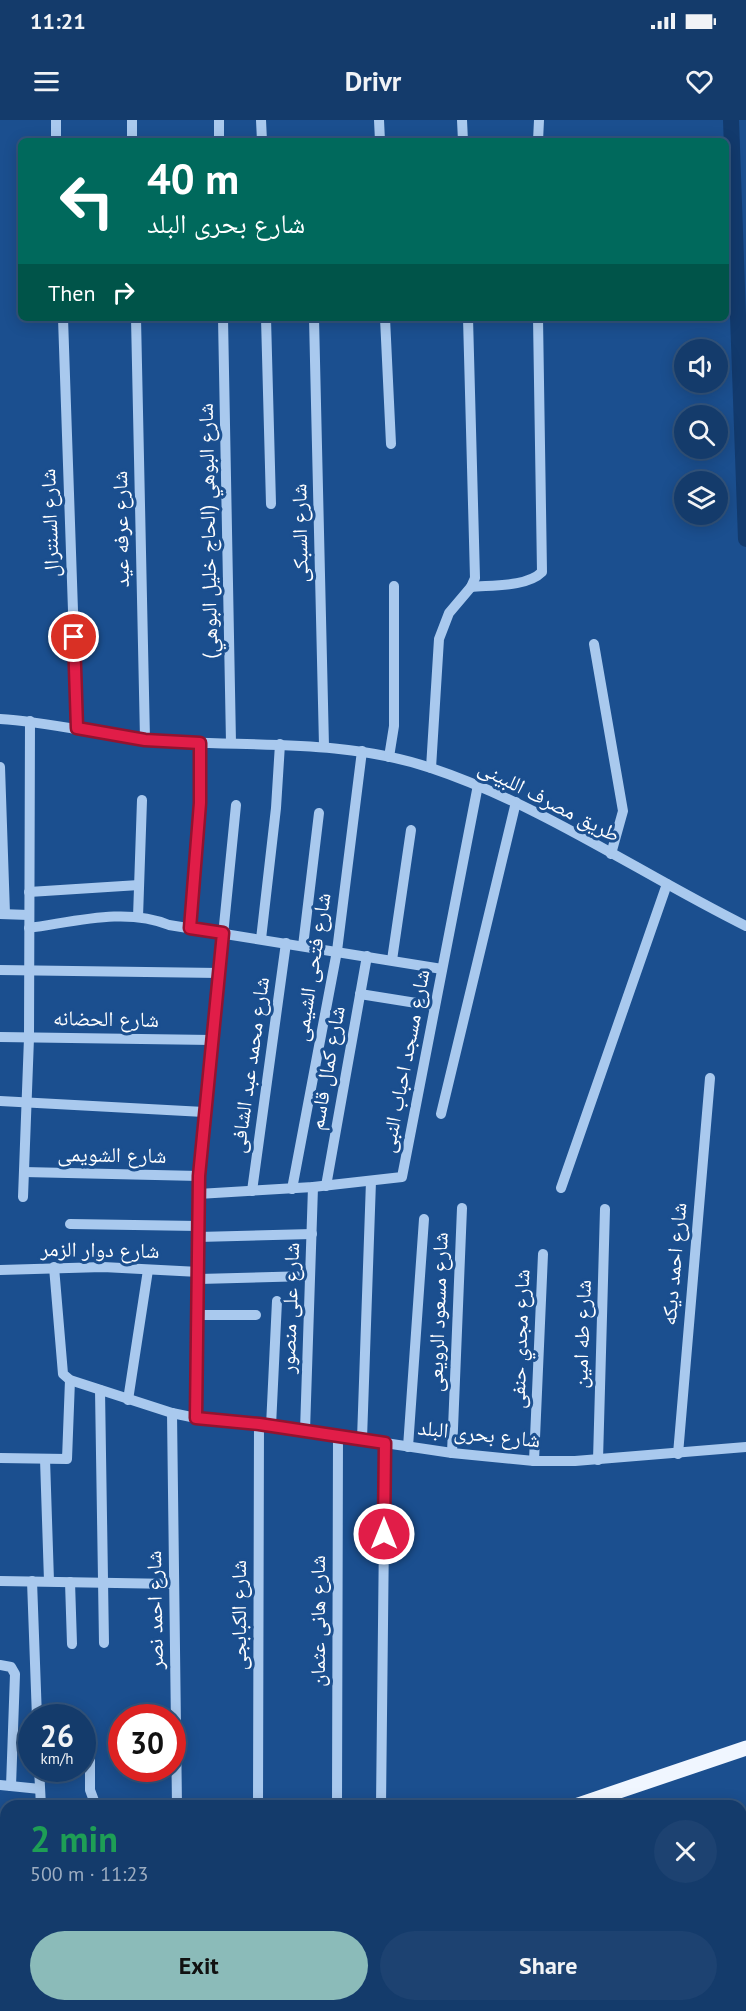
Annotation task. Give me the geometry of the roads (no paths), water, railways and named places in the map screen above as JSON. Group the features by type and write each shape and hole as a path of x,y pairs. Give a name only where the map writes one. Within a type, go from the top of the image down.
{"main road":[{"path":"593,1800 746,1748"}],"street":[{"path":"56,120 57,138"},
{"path":"132,120 132,138"},
{"path":"219,120 219,138"},
{"path":"261,120 262,138"},
{"path":"379,120 380,138"},
{"path":"462,120 463,138"},
{"path":"538,138 539,120"},
{"name":"شارع السنترال","path":"63,321 77,728"},
{"name":"شارع عرفه عيد","path":"136,321 145,740"},
{"name":"شارع البوهي (الحاج خليل البوهي)","path":"223,321 231,743"},
{"path":"266,321 271,504"},
{"name":"شارع السبكى","path":"314,321 324,746"},
{"path":"386,321 391,444"},
{"path":"431,768 439,639 449,613 471,587 475,578 468,321"},
{"path":"471,587 536,578 542,572 538,321"},
{"path":"389,757 394,726 394,586"},
{"path":"594,644 623,811 611,854"},
{"name":"طريق مصرف اللبينى","path":"0,719 30,721 145,740 324,746 362,751 431,768 516,802 746,926"},
{"path":"23,1197 29,1038 30,721"},
{"path":"190,928 200,803 200,743"},
{"path":"261,939 280,744"},
{"name":"شارع فتحى الشيمى","path":"292,1189 337,951 362,751"},
{"path":"0,767 3,914 29,915"},
{"name":"شارع مسجد احباب النبى","path":"198,1194 292,1189 402,1177 478,786"},
{"path":"138,917 142,800"},
{"path":"441,1114 516,802"},
{"path":"196,1418 199,1176 236,805"},
{"path":"303,946 319,813"},
{"path":"392,960 411,830"},
{"path":"561,1188 667,884"},
{"path":"29,892 139,885"},
{"path":"29,928 104,918 138,917 190,928 442,969"},
{"name":"شارع محمد عبد الشافى","path":"252,1191 286,943"},
{"name":"شارع كمال قاسم","path":"326,1186 367,956"},
{"path":"0,970 219,974"},
{"path":"360,994 435,1006"},
{"name":"شارع الحضانه","path":"0,1037 212,1040"},
{"name":"شارع احمد ديكه","path":"678,1454 710,1078"},
{"path":"0,1101 204,1112"},
{"name":"شارع الشويمى","path":"24,1172 199,1176"},
{"path":"362,1439 371,1181"},
{"name":"شارع على منصور","path":"305,1431 313,1187"},
{"name":"شارع مسعود الرويعى","path":"452,1454 462,1208"},
{"name":"شارع طه امين","path":"597,1460 605,1209"},
{"path":"408,1447 424,1219"},
{"path":"70,1224 198,1232 312,1234"},
{"name":"شارع مجدي حنفى","path":"534,1461 543,1254"},
{"path":"0,1458 68,1457 70,1380 61,1370 54,1267"},
{"name":"شارع دوار الزمر","path":"0,1270 54,1267 148,1270 199,1276 310,1276"},
{"path":"128,1400 148,1270"},
{"path":"271,1425 278,1301"},
{"path":"198,1315 256,1315"},
{"name":"شارع بحرى البلد","path":"70,1380 128,1400 196,1418 271,1425 452,1454 534,1461 597,1460 746,1447"},
{"path":"100,1390 104,1643"},
{"name":"شارع احمد نصر","path":"172,1413 177,1800"},
{"name":"شارع الكبابجى","path":"258,1800 259,1424"},
{"name":"شارع هانى عثمان","path":"337,1800 338,1436"},
{"path":"381,1800 385,1443"},
{"path":"45,1459 49,1581"},
{"path":"0,1581 174,1584"},
{"path":"32,1581 36,1704"},
{"path":"70,1582 72,1644"},
{"path":"0,1665 11,1667 15,1674 5,1786 40,1789"},
{"path":"40,1782 41,1800"},
{"path":"90,1782 94,1800"}],"waterway":[{"path":"731,120 746,539"}]}
